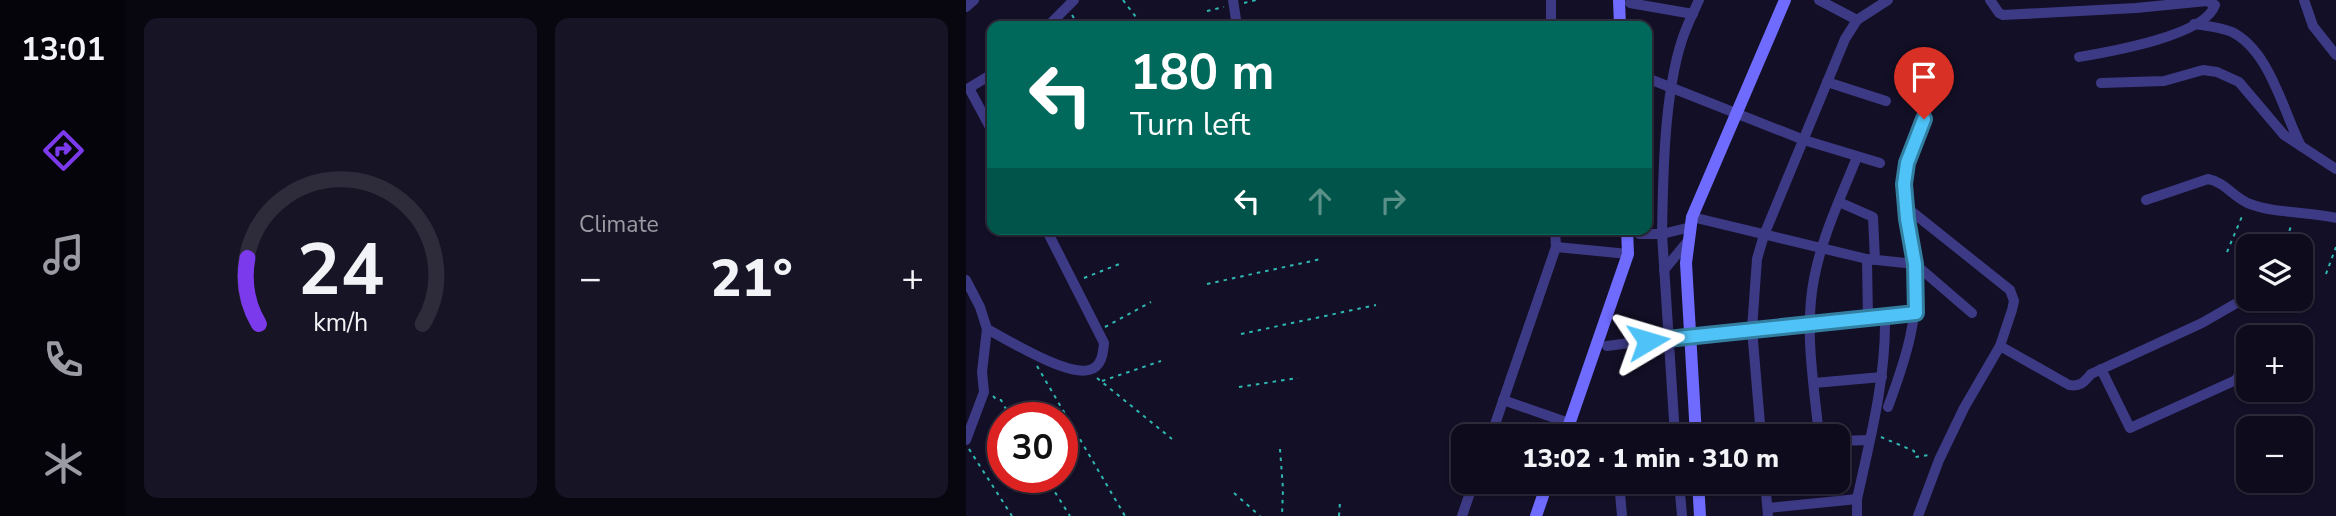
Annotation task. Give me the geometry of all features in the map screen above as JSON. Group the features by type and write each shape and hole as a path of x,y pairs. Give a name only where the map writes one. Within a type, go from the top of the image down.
{"street":[{"path":"966,7 974,0"},
{"path":"1233,0 1236,21"},
{"path":"1551,0 1551,21"},
{"path":"1674,424 1662,234 1671,88 1682,41 1699,0"},
{"path":"1695,424 1686,263 1692,222 1785,0"},
{"path":"1819,0 1857,20"},
{"path":"1759,424 1752,329 1757,259 1764,235 1844,39 1857,20 1888,0"},
{"path":"1990,0 2003,15 2212,2 2214,9 2194,24 2134,48 2079,57"},
{"path":"2304,0 2313,26 2336,55"},
{"path":"1621,21 1624,1 1693,14"},
{"path":"1053,21 1070,4"},
{"path":"2194,24 2218,27 2232,33 2258,54 2275,85 2302,147"},
{"path":"2101,83 2164,81 2203,70 2217,72 2239,82 2284,135 2336,169"},
{"path":"987,77 969,88 987,122"},
{"path":"1652,80 1804,140 1880,163"},
{"path":"1827,82 1886,101"},
{"path":"1888,407 1906,357 1916,313 1915,264 1904,184 1907,163 1933,97"},
{"path":"1818,424 1810,325 1813,284 1821,249 1857,157"},
{"path":"2146,200 2208,179 2217,181 2247,203 2268,209 2336,218"},
{"path":"1839,202 1872,216 1868,320"},
{"path":"1906,207 2010,290 2014,301 2000,346 1940,456 1918,516"},
{"path":"1652,233 1662,234 1692,222 1871,259 1915,264 1972,313"},
{"path":"987,328 1059,366 1089,370 1098,365 1103,356 1104,343 1049,235"},
{"path":"1495,424 1556,247 1555,235"},
{"path":"1503,400 1569,423 1632,235"},
{"path":"1664,270 1689,240"},
{"path":"1556,247 1628,254"},
{"path":"966,280 987,328 982,372 984,392 966,442"},
{"path":"2000,346 2069,385 2081,385 2091,374 2202,323 2235,304"},
{"path":"1607,346 1690,335 1868,320 1916,313"},
{"path":"1857,516 1857,499 1882,377 1885,318"},
{"path":"2101,369 2127,427 2130,428 2236,380"},
{"path":"1814,383 1882,377"},
{"path":"1850,440 1870,436"},
{"path":"1462,516 1470,494"},
{"path":"1536,516 1544,494"},
{"path":"1620,494 1622,516"},
{"path":"1680,494 1682,516"},
{"path":"1699,494 1700,516"},
{"path":"1766,494 1768,512 1857,499"}],"path":[{"path":"1123,0 1136,18"},
{"path":"1070,4 1077,21"},
{"path":"2227,252 2247,203"},
{"path":"2288,234 2295,212"},
{"path":"2326,274 2336,247"},
{"path":"1207,284 1321,259"},
{"path":"1072,283 1122,263"},
{"path":"1098,331 1150,302"},
{"path":"1241,334 1376,305"},
{"path":"1033,354 1037,367 1125,516"},
{"path":"1101,382 1161,360"},
{"path":"1089,370 1171,439"},
{"path":"1239,387 1298,378"},
{"path":"984,392 992,394 1002,402"},
{"path":"1870,436 1914,451 1915,457 1940,456"},
{"path":"966,442 1012,516"},
{"path":"1280,449 1282,516"},
{"path":"1055,493 1070,516"},
{"path":"1234,493 1260,516"},
{"path":"1339,516 1340,502"}],"route":[{"path":"1648,341 1916,313 1915,264 1904,184 1907,163 1924,119"}]}
